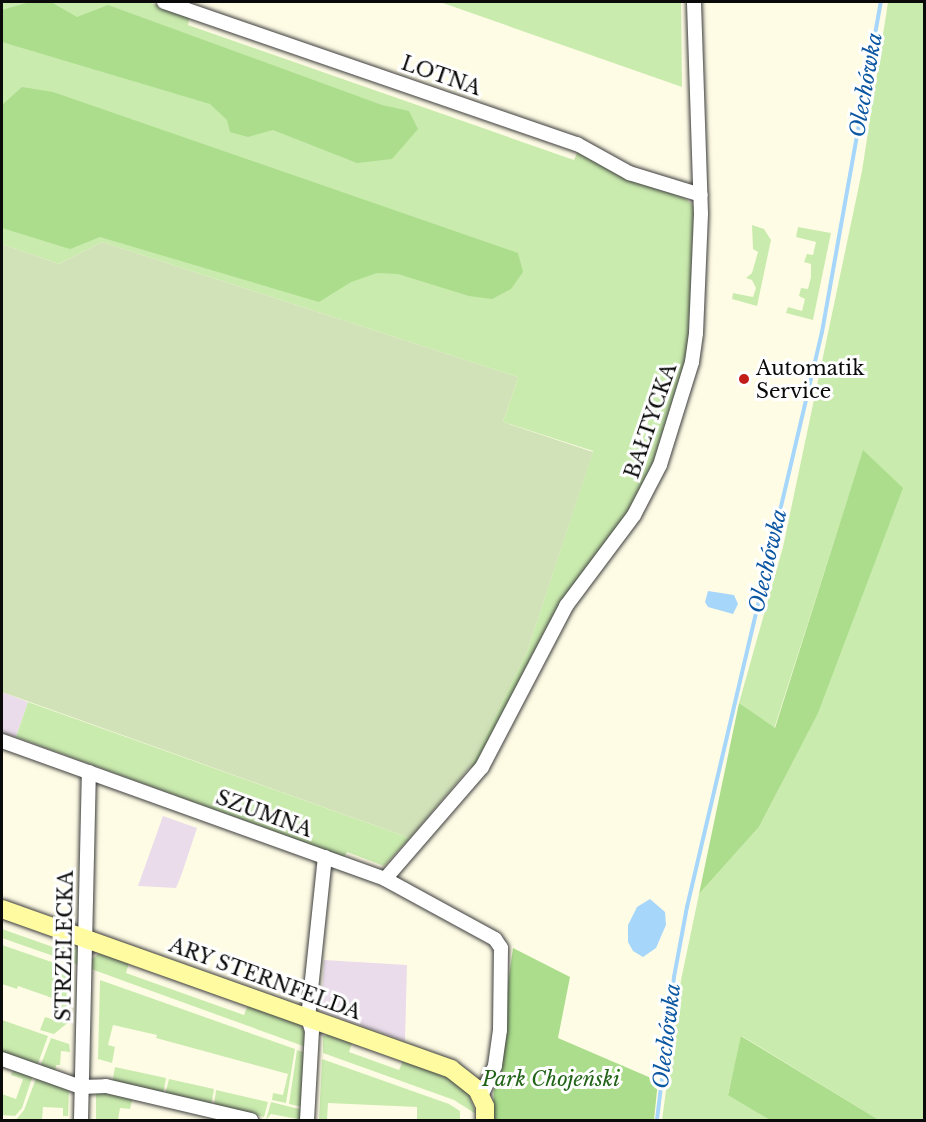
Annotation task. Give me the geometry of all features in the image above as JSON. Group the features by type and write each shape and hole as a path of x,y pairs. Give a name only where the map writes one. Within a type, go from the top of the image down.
{"street":[{"name":"LOTNA","path":"164,2 577,144 629,173 701,195"},
{"name":"BAŁTYCKA","path":"385,879 482,767 566,606 634,515 651,486 695,347 701,195 694,2"},
{"name":"SZUMNA","path":"2,741 385,879 492,937 501,948 497,1059 481,1096"},
{"name":"STRZELECKA","path":"81,1120 89,772"},
{"path":"307,1120 312,1031 308,1018 325,856"},
{"name":"ARY STERNFELDA","path":"2,909 458,1072 481,1096"},
{"path":"2,1059 81,1088 106,1086 251,1120"},
{"path":"481,1096 485,1120"}],"shaded area":[{"path":"2,692 28,702 16,737 2,733"},
{"path":"163,816 197,828 181,876 176,888 138,886"},
{"path":"324,960 407,965 405,1041 321,1011"}],"green space":[{"path":"2,2 148,2 190,15 188,25 574,160 578,151 634,180 684,198 694,206 688,352 653,471 644,491 546,628 475,768 470,767 528,649 593,451 503,422 518,377 102,242 59,264 2,244"},
{"path":"30,2 51,2 77,17 108,5 382,105 409,111 418,129 392,159 357,163 273,130 248,137 230,132 227,120 210,104 2,42 2,10"},
{"path":"440,2 681,2 682,87"},
{"path":"888,2 924,2 924,1120 879,1120 742,1036 728,1094 770,1120 662,1120 681,980 699,894 759,827 779,788 863,451 774,729 739,703 783,547 862,171"},
{"path":"22,87 53,92 518,253 523,272 511,289 492,299 469,296 398,274 377,273 351,282 319,302 100,237 70,249 2,228 2,105"},
{"path":"752,225 764,229 771,240 757,306 732,299 733,293 753,297 756,288 752,280 746,278 752,273 758,252 753,249"},
{"path":"798,227 831,233 813,320 786,313 788,307 802,311 805,299 799,296 801,288 808,289 811,277 811,264 804,262 807,254 813,255 816,242 796,237"},
{"path":"102,242 518,377 503,422 593,452 528,649 470,767 410,838 2,692 2,244 59,264"},
{"path":"863,450 903,488 818,713 759,827 699,894 739,703 775,728"},
{"path":"28,702 410,838 384,866 347,852 344,857 16,737"},
{"path":"2,929 53,947 57,938 69,943 78,950 79,965 2,938"},
{"path":"2,945 72,969 70,1021 54,1034 40,1030 45,1017 54,1020 61,1001 18,986 17,989 2,984"},
{"name":"Park Chojeński","path":"513,948 570,977 558,1038 658,1081 654,1120 493,1120 494,1083"},
{"path":"100,953 129,963 126,973 244,1015 248,1005 298,1023 306,1033 306,1047 91,969 92,959"},
{"path":"100,980 295,1049 286,1103 272,1100 273,1093 283,1095 288,1074 156,1038 157,1035 113,1025 108,1045 115,1047 112,1063 98,1059"},
{"path":"2,1020 48,1036 37,1066 2,1053"},
{"path":"328,1035 352,1043 349,1052 399,1070 403,1061 448,1076 468,1093 476,1114 454,1100 323,1053 323,1036"},
{"path":"741,1036 879,1120 770,1120 728,1095"},
{"path":"51,1038 69,1044 70,1052 61,1051 60,1065 56,1065 55,1072 40,1067"},
{"path":"297,1050 306,1053 303,1107 289,1104"},
{"path":"322,1059 449,1104 460,1111 460,1120 417,1120 417,1107 328,1103 327,1120 319,1120"},
{"path":"115,1067 166,1078 163,1095 112,1084"},
{"path":"14,1068 33,1075 22,1108 15,1116 2,1115 2,1094 16,1099 23,1079 11,1075"},
{"path":"37,1076 69,1088 68,1116 63,1116 63,1108 43,1107 42,1120 16,1120 24,1110"},
{"path":"169,1079 214,1089 211,1106 165,1095"},
{"path":"96,1090 133,1097 130,1109 120,1108 118,1120 96,1120"},
{"path":"216,1090 268,1102 264,1117 214,1106"},
{"path":"271,1102 303,1110 303,1120 271,1114 266,1120"}],"water":[{"path":"708,591 734,595 738,604 733,614 708,607 705,602"},
{"path":"650,899 665,912 666,925 656,948 643,957 633,951 628,942 628,925 637,907"}],"waterway":[{"name":"Olechówka","path":"657,1120 674,977 687,907 822,332 881,2"}],"place":[{"name":"Automatik Service","path":"744,379"}]}
